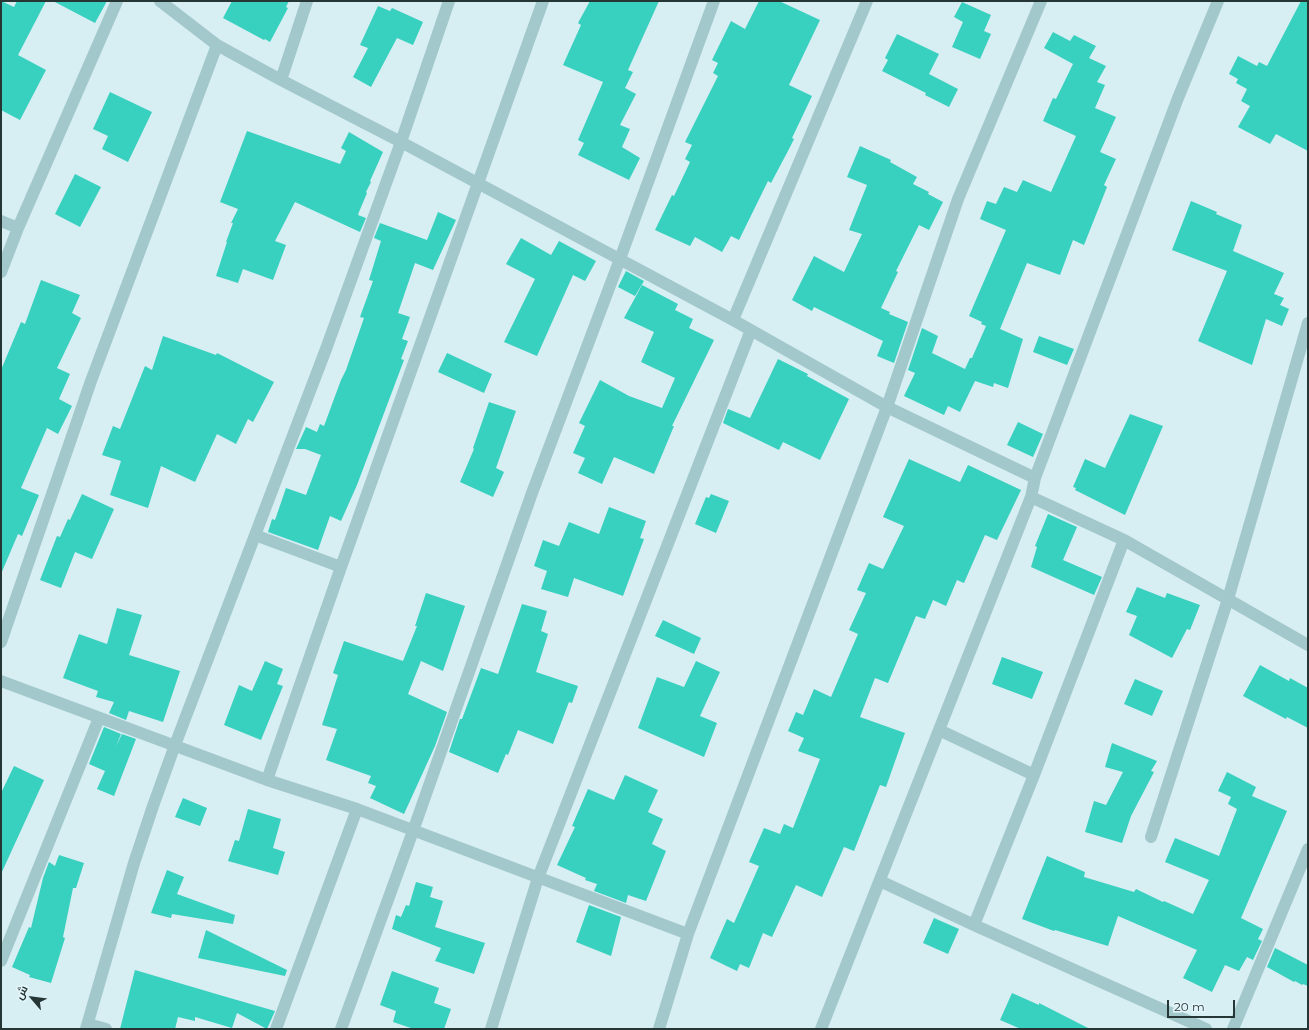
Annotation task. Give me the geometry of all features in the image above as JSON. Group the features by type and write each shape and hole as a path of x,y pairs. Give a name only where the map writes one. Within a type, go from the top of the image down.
{"street":[{"path":"1,272 18,228 117,1"},
{"path":"160,1 217,45 281,80 401,142 733,320 887,407 1035,478"},
{"path":"281,80 307,1"},
{"path":"106,1029 87,1026 134,863 175,745 326,350 401,142 449,1"},
{"path":"267,780 341,567 543,1"},
{"path":"341,1029 413,831 532,493 620,260 714,1"},
{"path":"733,320 867,1"},
{"path":"659,1029 688,934 887,407 958,199 1041,1"},
{"path":"821,1029 1031,497 1035,478 1178,98 1218,1"},
{"path":"1,642 6,609 217,45"},
{"path":"1,221 18,228"},
{"path":"1151,837 1228,599 1308,323"},
{"path":"491,1029 538,878 751,330"},
{"path":"1031,497 1124,540 1308,645"},
{"path":"255,535 341,567"},
{"path":"974,925 1034,775 1124,540"},
{"path":"1,681 267,780 357,809 688,934"},
{"path":"1,961 99,718"},
{"path":"939,730 1034,775"},
{"path":"276,1029 357,809"},
{"path":"1232,1029 1308,849"},
{"path":"880,881 974,925 1206,1029"}],"building":[{"path":"1,1 14,7 17,1 46,1 18,55 46,70 20,120 1,110"},
{"path":"53,1 107,1 95,23"},
{"path":"232,1 289,1 286,7 288,8 270,42 223,18"},
{"path":"590,1 659,1 628,70 633,72 625,88 636,94 620,125 630,129 622,147 640,158 629,180 578,155 584,143 578,140 603,82 563,65 581,25 578,23"},
{"path":"759,1 779,1 820,20 789,85 812,96 792,138 794,139 789,149 771,183 768,181 739,240 731,236 722,252 695,237 690,246 655,230 672,195 674,196 690,162 685,159 692,145 685,142 718,76 713,73 718,63 712,60 731,21 745,29"},
{"path":"1301,1 1308,1 1308,151 1276,134 1270,144 1238,127 1250,106 1241,101 1247,89 1236,83 1238,79 1229,74 1238,56 1257,66 1259,62 1267,66"},
{"path":"962,2 991,15 984,31 991,34 980,59 952,47 963,22 954,17"},
{"path":"378,6 390,11 392,8 423,22 413,45 397,38 371,87 353,77 368,48 360,45"},
{"path":"1053,32 1070,41 1074,35 1096,46 1089,58 1106,66 1097,82 1105,85 1095,108 1116,117 1100,152 1116,159 1104,185 1107,187 1084,245 1073,240 1060,275 1027,263 1000,329 1023,339 1008,388 994,383 993,387 975,381 960,412 948,406 944,415 904,396 915,373 908,370 922,328 938,336 932,353 965,369 970,358 972,358 986,326 981,324 982,322 969,316 1006,230 980,219 987,201 996,204 1004,187 1017,192 1023,180 1051,192 1076,136 1043,121 1053,98 1056,99 1073,64 1044,48"},
{"path":"897,34 939,54 929,74 958,89 949,107 925,95 926,93 882,71 888,60 885,58"},
{"path":"110,92 152,112 128,162 102,149 108,136 93,129"},
{"path":"247,131 340,164 346,151 341,148 349,132 383,152 370,181 371,182 358,215 366,218 360,232 295,202 275,241 286,245 273,280 243,269 238,283 216,276 233,223 231,223 238,209 220,202"},
{"path":"860,146 891,160 890,162 917,177 913,184 929,192 928,194 943,202 929,230 919,225 896,271 898,272 881,308 890,312 889,314 908,322 894,363 877,356 883,341 814,307 812,311 792,300 814,256 844,272 862,234 849,230 867,185 847,177"},
{"path":"75,174 101,187 80,227 55,214"},
{"path":"1191,201 1242,225 1233,251 1284,273 1274,294 1284,298 1280,305 1289,309 1282,326 1266,319 1252,365 1198,341 1227,271 1172,250"},
{"path":"438,212 456,220 433,270 415,263 398,313 410,317 402,339 408,341 401,359 404,360 357,485 341,521 330,516 318,550 268,532 272,519 275,520 286,488 306,495 321,455 305,449 296,449 306,427 317,432 320,424 324,426 346,370 364,318 360,317 373,281 369,280 381,241 374,238 380,223 427,240"},
{"path":"521,238 551,255 559,241 596,261 585,281 573,275 537,356 504,342 535,279 506,264"},
{"path":"626,271 644,281 635,296 618,287"},
{"path":"41,280 80,295 72,313 81,318 57,368 70,374 59,399 72,406 58,434 47,428 21,488 39,495 22,536 18,534 1,574 1,370 21,322 25,324"},
{"path":"642,285 678,304 675,310 693,319 689,328 714,340 672,426 674,426 654,474 614,457 602,484 578,473 585,458 573,453 585,426 579,423 600,380 629,396 662,408 675,378 641,362 654,332 624,318"},
{"path":"163,336 216,355 217,353 274,382 253,422 248,419 236,444 217,434 195,482 161,466 148,508 110,495 121,461 102,455 113,426 120,429 145,366 152,370"},
{"path":"1039,336 1074,349 1067,365 1033,352"},
{"path":"447,353 492,374 484,393 438,372"},
{"path":"778,359 808,374 807,376 849,399 820,460 783,442 779,450 723,423 728,409 750,418"},
{"path":"489,402 516,411 496,468 504,472 493,497 460,482 474,449 473,448"},
{"path":"1130,414 1163,426 1125,515 1075,490 1076,488 1073,487 1085,459 1105,468"},
{"path":"1018,422 1043,434 1033,457 1007,445"},
{"path":"909,459 960,482 968,465 1021,490 997,540 985,535 964,583 957,580 946,606 933,600 925,619 916,616 888,683 875,678 860,717 905,733 886,787 880,785 854,851 844,847 822,897 796,885 772,937 763,933 749,968 740,964 737,971 710,958 727,919 734,923 759,866 749,862 764,828 780,834 784,824 793,828 820,759 798,751 804,738 788,731 796,712 803,715 814,689 831,697 858,634 849,630 866,593 857,590 869,563 883,569 904,526 883,517"},
{"path":"82,494 114,509 92,559 75,552 61,588 40,580 57,536 60,537"},
{"path":"711,494 729,501 716,533 695,524 706,497 709,498"},
{"path":"609,507 646,521 640,538 644,539 623,596 574,578 568,597 541,589 547,571 534,566 543,540 559,546 569,522 599,534"},
{"path":"1048,514 1077,527 1063,560 1102,577 1094,595 1031,567 1037,547 1035,546"},
{"path":"1137,587 1165,598 1167,593 1200,605 1190,630 1187,629 1172,658 1129,635 1137,616 1126,612"},
{"path":"426,593 465,606 443,671 421,661 408,694 447,712 435,746 404,814 370,798 376,786 368,783 371,776 326,760 337,729 322,725 338,675 333,673 344,641 403,661 417,626 415,626"},
{"path":"522,604 547,611 541,631 548,634 536,672 578,686 572,703 569,702 553,744 518,730 508,755 506,754 498,773 449,752 460,719 462,719 481,668 498,674"},
{"path":"117,608 142,615 129,655 180,671 163,722 129,711 126,720 109,713 114,702 96,697 98,691 63,678 79,634 107,644"},
{"path":"663,620 701,638 694,654 655,636"},
{"path":"1002,657 1043,672 1032,699 992,684"},
{"path":"265,661 283,669 277,684 283,686 261,740 224,725 239,685 252,691"},
{"path":"696,661 720,672 700,716 717,723 704,757 638,728 657,677 684,687"},
{"path":"1260,665 1289,681 1290,678 1308,688 1308,728 1287,717 1286,719 1243,696"},
{"path":"1135,679 1163,691 1152,716 1124,704"},
{"path":"104,727 121,734 116,746 122,734 136,739 114,796 97,789 105,771 89,764"},
{"path":"1112,743 1157,761 1151,771 1154,772 1131,816 1122,843 1085,832 1094,801 1106,805 1123,772 1105,767"},
{"path":"14,766 44,780 1,874 1,793"},
{"path":"1227,772 1256,787 1252,796 1287,811 1241,918 1263,929 1258,939 1262,941 1253,960 1247,957 1239,971 1225,965 1212,992 1183,978 1197,950 1118,916 1108,946 1055,930 1054,931 1022,919 1047,856 1085,872 1084,877 1134,892 1136,889 1193,914 1209,880 1165,862 1175,838 1219,856 1237,809 1228,804 1231,797 1218,791"},
{"path":"625,775 658,790 648,812 663,819 652,844 666,851 646,901 628,895 626,903 594,891 597,884 585,880 586,878 557,865 575,827 572,826 588,789 614,800"},
{"path":"183,798 207,808 200,826 175,817"},
{"path":"248,809 281,819 273,848 285,852 278,875 228,861 235,840 239,841"},
{"path":"59,855 84,863 76,888 73,888 63,937 65,938 51,983 29,977 30,975 12,967 29,927 31,928 43,878 49,862 55,866"},
{"path":"167,870 184,877 177,894 235,915 233,924 172,914 171,918 151,913"},
{"path":"416,882 433,887 430,897 443,901 435,927 485,943 474,974 435,961 441,948 392,929 396,915 401,917 406,905 409,906"},
{"path":"589,905 621,917 611,956 576,942"},
{"path":"934,918 959,929 948,954 923,943"},
{"path":"206,930 287,970 285,976 198,958"},
{"path":"1275,948 1308,965 1308,986 1302,985 1295,981 1294,982 1267,967"},
{"path":"135,970 275,1011 267,1029 237,1013 232,1028 195,1017 195,1021 178,1017 175,1029 120,1029"},
{"path":"392,971 439,988 434,1003 451,1009 444,1029 414,1029 393,1022 396,1011 380,1005"},
{"path":"1012,993 1039,1005 1039,1003 1090,1029 1021,1029 1000,1020"}]}
